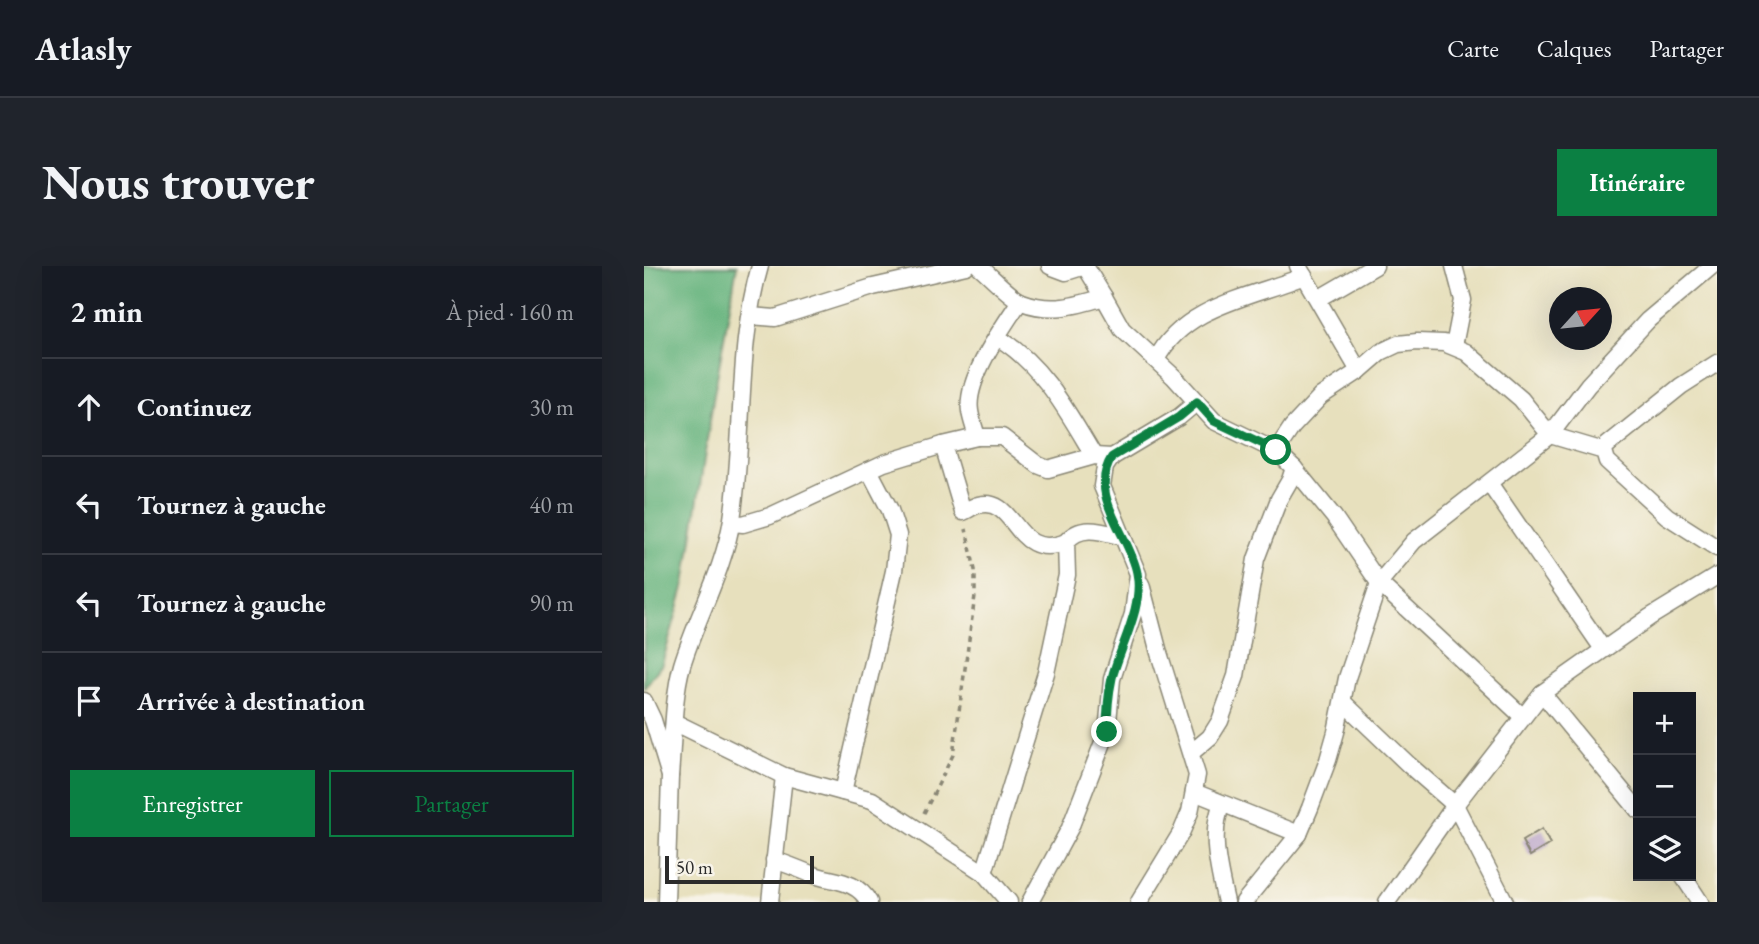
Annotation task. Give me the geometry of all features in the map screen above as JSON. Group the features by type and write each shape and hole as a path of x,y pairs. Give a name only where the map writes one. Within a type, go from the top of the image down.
{"street":[{"path":"666,902 670,776 681,666 708,598 732,523 739,469 740,417 750,316 760,266"},
{"path":"750,316 775,318 873,287 967,266"},
{"path":"979,266 1020,301 1071,308 1104,297"},
{"path":"1051,266 1066,272 1085,266 1122,329 1156,360 1214,421 1276,450 1334,517 1378,583 1523,717"},
{"path":"1318,299 1375,266"},
{"path":"1244,902 1299,834 1328,760 1347,678 1378,583 1413,541 1550,435 1588,385 1648,320 1712,266"},
{"path":"1454,346 1463,300 1460,269"},
{"path":"1156,360 1168,341 1189,323 1216,307 1274,289 1301,271 1359,371"},
{"path":"977,437 969,408 973,383 1020,301"},
{"path":"997,337 1015,347 1050,384 1094,456"},
{"path":"1276,450 1292,427 1321,396 1359,371 1381,352 1398,344 1444,343 1466,352 1521,399 1550,435 1604,452"},
{"path":"1717,363 1681,386 1605,447 1604,452 1607,461 1667,516 1717,548"},
{"path":"1139,902 1181,833 1198,775 1159,653 1138,574 1102,486 1105,467 1112,457 1179,417 1197,402"},
{"path":"732,523 743,524 770,516 869,470 943,444 977,437 1002,437 1038,465 1048,469 1094,456 1112,457"},
{"path":"943,444 963,512 979,504 992,505 1004,512 1038,547 1054,547 1066,542 1077,531 1093,529 1123,537"},
{"path":"1191,753 1210,737 1220,721 1236,676 1256,559 1294,468"},
{"path":"843,792 894,571 898,535 890,510 869,470"},
{"path":"1489,483 1603,649"},
{"path":"984,873 1046,673 1067,575 1066,542"},
{"path":"1030,902 1070,828 1107,732 1112,679 1133,614 1138,574"},
{"path":"1387,902 1455,805 1542,693 1603,649 1717,576"},
{"path":"1542,693 1633,804"},
{"path":"644,701 653,720 670,776"},
{"path":"1343,702 1455,805 1505,902"},
{"path":"674,722 783,776 872,800 984,873 1009,902"},
{"path":"770,902 783,776"},
{"path":"1194,792 1299,834"},
{"path":"1222,804 1217,816 1216,838 1226,902"},
{"path":"774,859 814,875 852,884 869,902"},
{"path":"1685,881 1700,902"}],"path":[{"path":"916,827 953,755 975,596 975,570 963,512"}],"green space":[{"path":"644,266 737,266 685,584 662,664 644,688"}],"building":[{"path":"1542,829 1550,844 1530,856 1522,841"}],"route":[{"path":"1107,732 1112,679 1133,614 1138,574 1102,486 1105,467 1112,457 1179,417 1197,402 1214,421 1276,450"}]}
